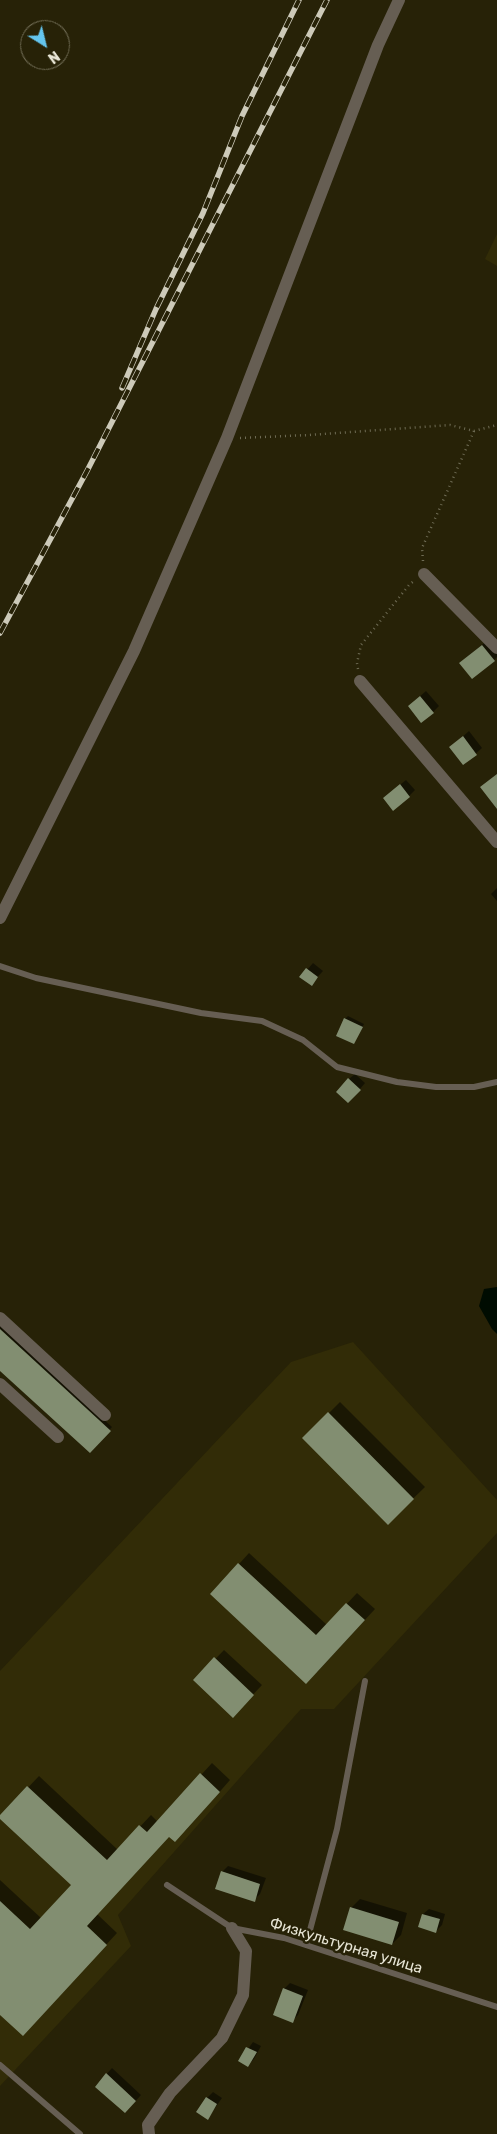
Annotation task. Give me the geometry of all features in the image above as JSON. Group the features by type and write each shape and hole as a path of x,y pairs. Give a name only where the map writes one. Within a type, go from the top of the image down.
{"street":[{"path":"0,918 134,651 227,438 378,45 400,0"},
{"path":"424,574 497,648"},
{"path":"360,682 497,842"},
{"path":"0,1318 106,1415"},
{"path":"0,1384 58,1437"},
{"path":"149,2134 148,2125 170,2093 222,2038 243,1996 246,1951 232,1928"}],"lane":[{"path":"0,966 36,978 201,1013 262,1020 302,1040 338,1066 397,1082 445,1087 474,1087 497,1082"},
{"path":"306,1945 337,1829 365,1681"},
{"name":"Физкультурная улица","path":"167,1885 232,1928 284,1938 497,2007"},
{"path":"0,2065 80,2134"}],"path":[{"path":"227,438 309,435 450,425 474,431 497,425"},
{"path":"360,682 358,663 362,645 409,585 424,574 422,548 474,431"}],"shaded area":[{"path":"497,234 497,266 485,259"},
{"path":"497,1287 497,1334 492,1329 479,1306 484,1289"},
{"path":"353,1342 497,1500 497,1533 334,1709 301,1709 118,1915 131,1946 0,2086 0,1671 291,1362"}],"building":[{"path":"482,645 495,661 472,679 459,663"},
{"path":"420,696 434,713 421,723 408,706"},
{"path":"463,736 477,755 463,765 449,747"},
{"path":"497,774 497,809 480,787"},
{"path":"400,784 410,797 393,811 383,798"},
{"path":"306,968 318,977 312,986 299,977"},
{"path":"344,1018 363,1027 354,1044 336,1036"},
{"path":"348,1078 361,1090 348,1103 336,1092"},
{"path":"0,1329 111,1431 90,1453 0,1371"},
{"path":"328,1412 414,1499 388,1525 302,1438"},
{"path":"238,1563 316,1635 346,1603 365,1620 306,1684 210,1594"},
{"path":"214,1657 254,1695 233,1718 193,1680"},
{"path":"200,1773 220,1792 175,1842 169,1837 87,1926 107,1945 23,2036 0,2015 0,1901 30,1929 71,1885 0,1819 0,1815 27,1786 107,1860 139,1825 147,1832"},
{"path":"221,1871 260,1884 255,1902 215,1889"},
{"path":"350,1907 399,1922 392,1945 343,1930"},
{"path":"422,1914 440,1919 436,1933 418,1927"},
{"path":"283,1988 303,1996 293,2023 273,2015"},
{"path":"246,2047 257,2052 248,2067 238,2061"},
{"path":"106,2073 136,2101 125,2113 95,2087"},
{"path":"206,2097 217,2104 208,2120 196,2112"}],"railway":[{"path":"122,388 156,309 203,213 242,116 299,0"},
{"path":"0,633 87,471 327,0"}]}
